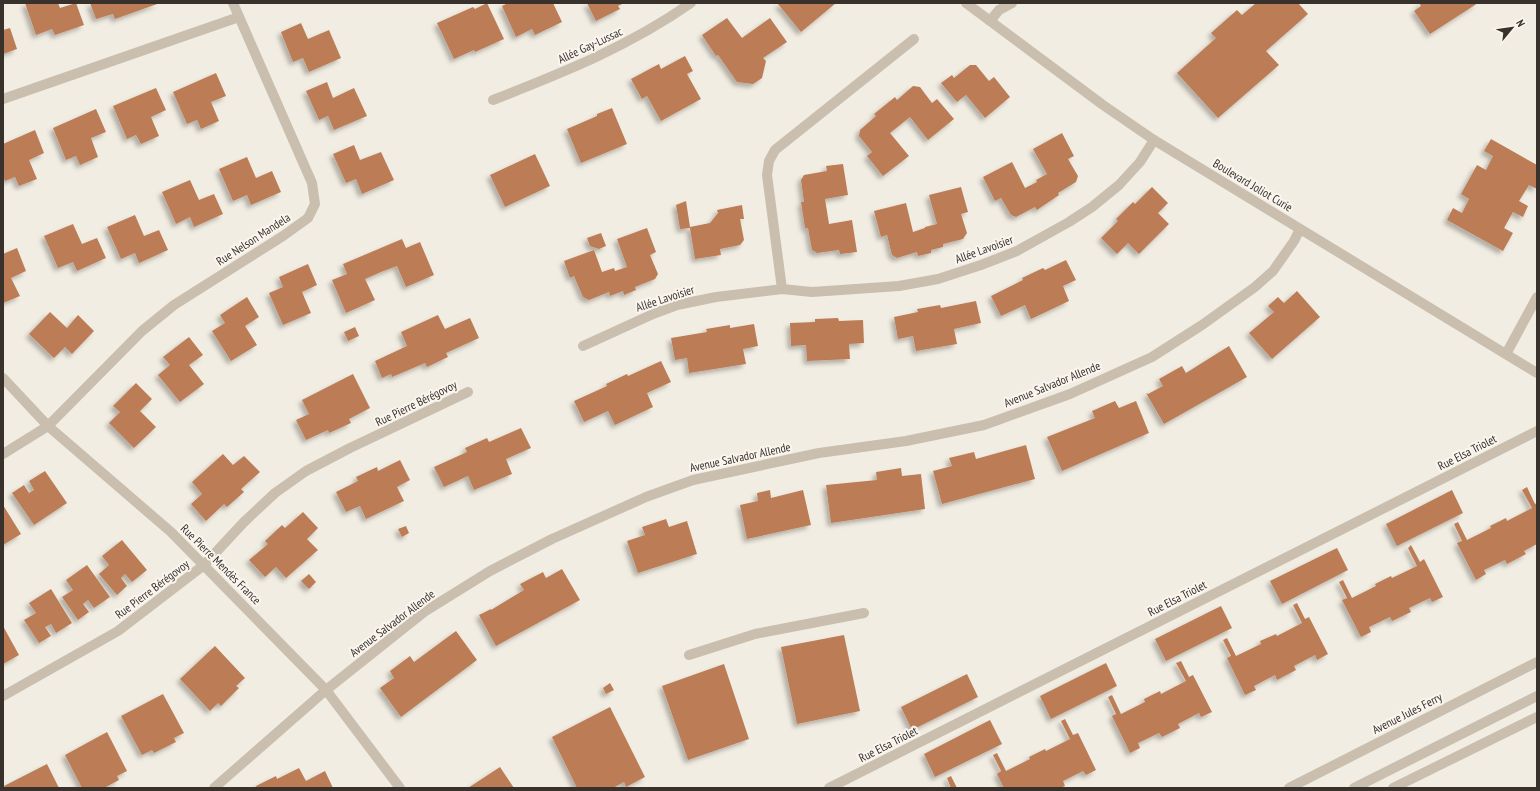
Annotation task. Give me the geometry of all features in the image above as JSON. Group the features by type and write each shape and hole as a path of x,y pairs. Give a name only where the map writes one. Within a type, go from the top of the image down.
{"street":[{"name":"Rue Nelson Mandela","path":"3,454 48,426 142,330 174,305 283,236 308,218 315,204 312,183 233,3"},
{"name":"Allée Gay-Lussac","path":"493,100 567,71 604,54 637,37 691,3"},
{"name":"Boulevard Joliot Curie","path":"966,3 1103,105 1154,140 1537,373"},
{"path":"990,21 999,10 1012,3"},
{"path":"3,99 239,17"},
{"path":"782,289 768,175 769,161 775,150 914,39"},
{"name":"Allée Lavoisier","path":"583,346 631,323 677,306 716,297 782,289 812,292 899,286 938,279 981,265 1017,252 1081,214 1119,185 1140,162 1154,140"},
{"name":"Avenue Salvador Allende","path":"214,788 326,690 424,612 490,570 552,539 646,497 693,480 819,453 906,441 984,425 1070,394 1152,357 1202,325 1255,287 1273,271 1294,241 1300,229"},
{"path":"1506,354 1537,297"},
{"name":"Rue Pierre Mendès France","path":"3,378 48,426 171,532 326,690 400,788"},
{"name":"Rue Pierre Bérégovoy","path":"3,696 118,631 204,565 244,522 275,493 306,471 350,448 468,392"},
{"name":"Rue Elsa Triolet","path":"829,788 1537,431"},
{"path":"689,655 755,634 864,613"},
{"name":"Avenue Jules Ferry","path":"1289,788 1537,662"},
{"path":"1354,788 1537,696"},
{"path":"1393,788 1537,717"}],"building":[{"path":"25,3 58,3 60,8 76,3 84,25 55,35 52,29 36,35"},
{"path":"90,3 160,3 115,19 113,14 96,19"},
{"path":"487,3 504,39 475,52 474,50 454,59 437,23 473,7 475,9"},
{"path":"508,3 553,3 562,22 535,35 532,29 516,37 502,6"},
{"path":"587,3 624,3 618,6 620,9 596,21"},
{"path":"836,3 801,32 778,4"},
{"path":"1256,3 1298,3 1308,14 1266,51 1279,65 1218,118 1177,73 1216,38 1211,33 1237,10 1242,15"},
{"path":"1419,3 1478,3 1430,34 1414,11 1421,6"},
{"path":"727,18 742,38 770,18 787,42 763,58 766,61 762,78 753,84 737,82 718,55 716,56 702,35"},
{"path":"301,23 308,39 329,30 341,58 309,72 303,58 293,62 281,32"},
{"path":"10,28 17,49 3,54 3,30"},
{"path":"685,56 693,71 687,74 701,99 661,121 647,96 642,99 631,79 659,64 661,69"},
{"path":"970,65 976,65 989,81 994,77 1010,97 985,118 966,95 957,102 941,83 952,75 954,78"},
{"path":"216,73 226,96 211,102 219,121 201,129 197,120 187,124 173,92"},
{"path":"327,82 333,98 354,88 367,116 334,130 328,116 319,120 306,91"},
{"path":"913,86 920,87 932,103 937,99 954,119 928,140 910,117 890,133 909,156 883,176 867,156 872,152 859,136 860,130 876,116 874,114 895,97 897,100"},
{"path":"156,88 166,110 151,117 159,136 141,144 136,135 127,139 113,106"},
{"path":"612,108 627,144 581,163 567,129"},
{"path":"96,109 106,132 91,138 98,157 80,165 76,156 66,160 53,128"},
{"path":"35,130 44,153 29,160 37,179 19,186 15,177 5,181 3,176 3,144"},
{"path":"1062,133 1074,156 1068,159 1078,176 1076,182 1058,193 1059,195 1037,210 1035,207 1016,217 1011,215 1001,198 995,201 983,177 1012,162 1025,188 1037,182 1036,180 1047,174 1033,149"},
{"path":"1491,139 1537,165 1537,189 1529,185 1519,201 1528,206 1523,217 1513,212 1504,228 1513,233 1503,251 1447,220 1453,208 1462,213 1469,199 1461,194 1477,165 1486,170 1493,156 1484,151"},
{"path":"354,145 360,160 381,152 394,180 362,194 356,179 346,183 333,154"},
{"path":"535,154 550,186 505,207 490,175"},
{"path":"247,157 256,178 272,171 281,192 251,205 247,195 233,201 219,169"},
{"path":"843,164 848,195 825,199 829,224 852,220 857,252 840,254 839,250 817,253 812,250 808,228 805,228 801,202 804,202 801,180 804,175 827,171 826,166"},
{"path":"190,180 199,200 214,194 223,214 194,227 190,217 176,224 162,192"},
{"path":"961,187 968,212 961,214 967,233 963,239 943,244 943,247 931,250 931,253 918,256 917,252 897,258 892,255 887,235 881,237 874,211 906,203 913,232 937,224 929,195"},
{"path":"1152,187 1168,203 1158,213 1169,224 1139,254 1128,243 1117,254 1101,238 1118,221 1116,219 1133,202 1135,204"},
{"path":"686,201 690,227 710,223 718,213 717,210 742,205 744,219 740,219 744,240 740,245 720,249 721,255 695,259 690,228 680,229 676,205"},
{"path":"135,215 144,236 159,230 168,250 139,263 135,253 121,259 107,227"},
{"path":"73,224 82,244 97,238 106,258 77,271 73,262 58,268 44,236"},
{"path":"647,228 656,252 650,255 658,274 655,279 635,287 636,290 624,295 623,291 610,296 609,292 589,300 583,297 574,276 570,278 564,261 594,250 602,272 614,268 615,271 627,267 617,239"},
{"path":"601,233 606,246 599,249 590,246 587,238"},
{"path":"402,239 406,248 420,242 434,275 406,287 397,266 381,272 365,279 375,300 346,313 332,280 347,274 343,264"},
{"path":"17,248 26,271 11,278 20,296 3,303 3,254"},
{"path":"1066,260 1076,280 1063,286 1069,301 1031,319 1025,305 1001,316 991,296 1023,280 1022,278 1043,268 1045,270"},
{"path":"308,264 317,285 302,292 311,313 283,325 269,293 283,287 279,277"},
{"path":"1297,291 1320,317 1272,359 1249,333 1274,312 1268,306 1278,297 1284,303"},
{"path":"247,297 259,317 245,326 257,345 231,361 212,331 225,323 220,315"},
{"path":"976,301 981,323 954,329 957,344 916,351 913,336 898,339 894,317 918,312 917,309 940,305 941,308"},
{"path":"50,312 67,328 78,315 94,331 72,354 65,347 54,358 29,334"},
{"path":"438,315 445,329 470,318 479,338 446,353 448,357 427,367 425,363 392,377 391,374 382,378 375,361 407,346 401,332"},
{"path":"838,318 839,321 863,320 864,343 849,344 850,359 807,361 806,345 791,346 790,323 815,322 815,319"},
{"path":"754,324 758,346 743,349 746,364 689,373 687,358 675,360 671,338 707,332 706,329 730,325 730,328"},
{"path":"355,327 359,336 348,341 344,332"},
{"path":"189,337 203,355 189,365 204,384 180,402 158,375 170,365 163,357"},
{"path":"1229,346 1247,377 1164,424 1146,393 1148,394 1163,386 1159,379 1182,366 1186,373"},
{"path":"661,361 671,382 647,393 653,407 615,425 608,411 584,422 574,401 607,386 606,384 627,374 628,376"},
{"path":"353,374 370,408 349,419 351,423 329,433 328,430 306,440 296,420 309,414 302,400"},
{"path":"136,383 152,399 140,411 156,427 134,448 109,423 120,412 113,406"},
{"path":"1115,401 1119,408 1136,401 1149,433 1062,471 1047,437 1095,418 1092,411"},
{"path":"521,428 531,448 506,459 512,474 474,490 468,476 444,487 434,467 467,452 465,448 487,438 489,442"},
{"path":"1026,445 1035,479 942,504 933,471 952,466 949,458 974,452 976,459"},
{"path":"223,454 233,465 244,456 260,472 241,489 244,492 227,507 224,504 206,521 191,504 202,494 192,482"},
{"path":"400,460 410,480 397,487 404,501 366,519 360,506 346,512 336,492 358,481 356,477 377,467 378,471"},
{"path":"901,468 902,476 921,474 925,509 831,523 826,485 877,480 876,472"},
{"path":"45,471 67,503 34,525 12,493 24,485 29,493 34,490 29,481"},
{"path":"1527,487 1535,504 1537,503 1537,544 1524,551 1526,554 1507,564 1505,560 1484,570 1486,574 1476,580 1457,543 1462,541 1454,524 1458,522 1467,540 1491,528 1490,526 1506,518 1507,521 1532,508 1522,490"},
{"path":"770,490 771,498 803,490 811,525 747,539 740,505 758,501 757,493"},
{"path":"1452,490 1463,513 1397,546 1386,524"},
{"path":"3,505 21,534 3,545"},
{"path":"303,512 318,528 307,539 318,550 286,578 276,567 265,577 249,560 268,544 265,541 282,525 285,528"},
{"path":"666,519 669,527 687,521 697,554 638,573 627,541 645,535 642,527"},
{"path":"406,526 409,533 402,537 398,529"},
{"path":"122,540 147,570 132,582 125,574 121,578 127,586 117,595 99,574 109,565 102,556"},
{"path":"1411,545 1420,562 1424,559 1443,597 1432,602 1430,598 1409,608 1411,612 1392,621 1390,617 1369,627 1371,632 1361,637 1342,600 1347,598 1339,582 1343,580 1352,598 1376,586 1375,584 1391,576 1392,578 1417,566 1408,548"},
{"path":"1337,548 1348,570 1282,604 1270,581"},
{"path":"87,565 110,597 94,608 88,600 83,604 89,612 78,620 62,597 73,590 66,580"},
{"path":"562,569 580,600 496,646 479,615 491,610 524,590 520,584 543,572 546,578"},
{"path":"309,574 316,582 309,589 301,581"},
{"path":"51,589 72,623 56,633 51,624 45,627 51,636 39,643 24,620 36,613 29,603"},
{"path":"1297,603 1305,619 1309,617 1328,654 1317,660 1315,655 1294,666 1296,670 1277,680 1275,675 1254,686 1256,690 1245,695 1227,658 1231,656 1223,640 1227,638 1236,656 1261,644 1260,641 1276,634 1277,636 1302,623 1293,605"},
{"path":"1221,606 1232,628 1166,661 1155,639"},
{"path":"3,626 19,655 3,664"},
{"path":"456,631 477,660 401,717 380,688 394,678 390,671 410,656 414,662"},
{"path":"844,635 860,711 797,724 781,647"},
{"path":"215,646 245,678 236,686 239,688 221,706 218,703 210,711 180,679"},
{"path":"1181,661 1189,677 1193,675 1212,712 1201,717 1199,713 1178,724 1180,728 1162,737 1159,733 1138,743 1140,748 1130,753 1112,716 1116,714 1108,697 1112,695 1121,714 1145,702 1144,699 1160,691 1161,694 1186,681 1176,663"},
{"path":"1106,663 1117,686 1051,719 1040,696"},
{"path":"724,664 749,739 688,760 662,686"},
{"path":"967,674 978,697 912,730 901,707"},
{"path":"610,683 614,690 606,694 603,688"},
{"path":"163,694 184,733 174,738 176,742 154,753 152,750 142,755 121,716"},
{"path":"610,707 645,777 626,787 624,782 613,788 577,788 552,737"},
{"path":"1065,719 1073,735 1078,733 1096,770 1086,775 1083,771 1063,781 1065,786 1060,788 1004,788 997,774 1001,771 993,755 997,753 1006,771 1030,759 1029,757 1045,749 1046,751 1070,739 1061,721"},
{"path":"990,720 1002,744 935,777 924,754"},
{"path":"107,732 127,771 117,776 119,780 104,788 82,788 65,755"},
{"path":"47,764 59,788 5,788 4,786"},
{"path":"500,767 514,788 468,788"},
{"path":"299,768 306,781 325,771 333,788 257,788 256,786 276,776 277,779"},
{"path":"951,776 957,788 951,788 947,778"}]}
